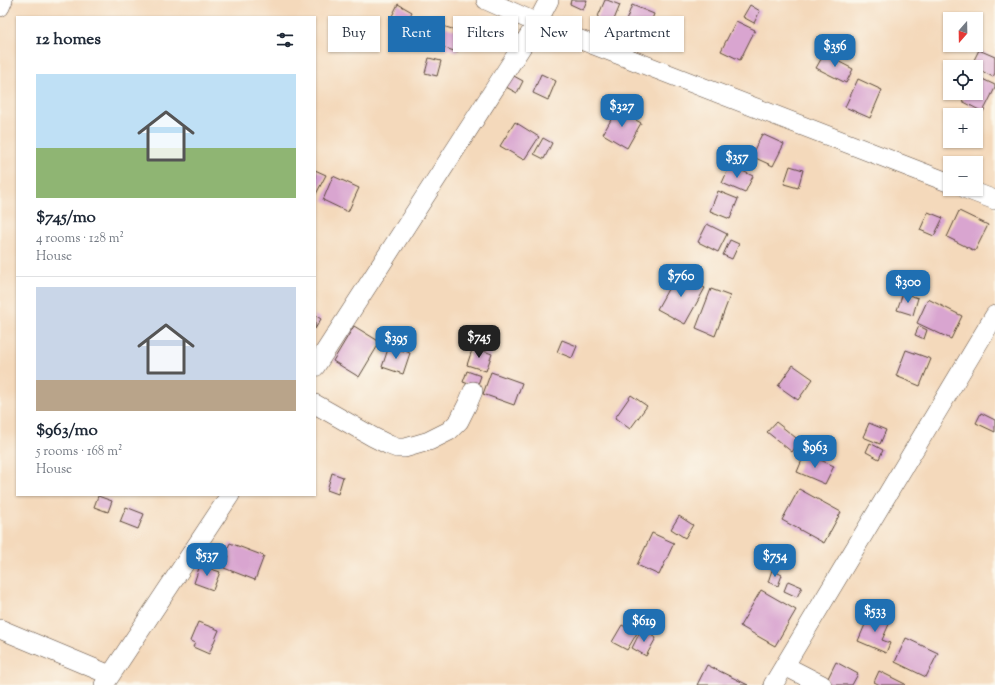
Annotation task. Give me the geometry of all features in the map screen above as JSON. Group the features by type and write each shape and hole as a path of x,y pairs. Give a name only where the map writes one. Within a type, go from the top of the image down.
{"street":[{"path":"0,7 3,0"},
{"path":"486,0 526,17"},
{"path":"540,16 549,0"},
{"path":"316,365 526,39"},
{"path":"582,40 943,180"},
{"path":"983,195 995,200"},
{"path":"773,685 995,314"},
{"path":"316,405 389,445 397,448 405,448 428,441 449,431 459,421 474,391"},
{"path":"0,629 107,680 229,496"},
{"path":"784,666 822,685"}],"building":[{"path":"571,0 587,0 583,10 570,4"},
{"path":"605,0 620,5 616,16 598,16"},
{"path":"398,4 412,12 410,16 392,16"},
{"path":"632,5 654,14 653,16 628,16"},
{"path":"750,5 760,11 754,23 743,17"},
{"path":"736,21 755,30 740,60 721,51"},
{"path":"445,27 453,29 453,51 445,48"},
{"path":"978,52 983,52 995,57 995,73 993,77 983,72 983,60 974,60"},
{"path":"824,54 853,69 846,83 816,68"},
{"path":"429,58 441,61 437,76 425,73"},
{"path":"541,74 556,81 548,100 533,93"},
{"path":"512,75 523,81 517,93 506,87"},
{"path":"858,79 882,90 870,118 845,107"},
{"path":"983,79 995,85 995,88 983,112 983,108 975,108 962,101 983,100"},
{"path":"617,109 641,123 627,148 603,134"},
{"path":"515,122 539,137 524,160 500,146"},
{"path":"762,134 784,144 773,166 751,156"},
{"path":"543,138 552,143 544,159 534,154"},
{"path":"730,165 753,176 745,193 722,183"},
{"path":"790,166 803,170 798,188 784,184"},
{"path":"316,170 326,175 316,194"},
{"path":"333,176 359,188 348,212 323,200"},
{"path":"718,191 738,199 730,219 710,211"},
{"path":"959,211 988,225 975,251 947,237"},
{"path":"928,212 943,218 934,236 920,230"},
{"path":"707,224 727,234 718,252 698,242"},
{"path":"730,240 739,244 732,259 723,255"},
{"path":"677,273 705,288 685,324 657,309"},
{"path":"711,289 730,296 715,336 696,328"},
{"path":"903,293 918,298 913,315 897,310"},
{"path":"928,299 962,316 951,339 917,323"},
{"path":"316,316 321,319 316,327"},
{"path":"354,326 380,342 359,377 333,361"},
{"path":"919,326 927,330 924,339 915,335"},
{"path":"562,340 577,346 572,358 557,352"},
{"path":"389,346 410,353 403,374 382,367"},
{"path":"473,347 492,354 486,371 467,365"},
{"path":"906,350 931,359 920,386 896,376"},
{"path":"793,365 813,379 798,400 778,386"},
{"path":"467,371 481,376 477,387 463,382"},
{"path":"491,372 522,383 514,405 483,394"},
{"path":"631,395 647,406 630,429 615,418"},
{"path":"981,413 995,420 995,432 976,423"},
{"path":"776,422 800,441 792,452 767,432"},
{"path":"869,423 886,430 880,444 863,437"},
{"path":"870,443 883,450 879,459 866,452"},
{"path":"805,453 834,466 825,484 797,472"},
{"path":"332,473 343,477 338,494 327,490"},
{"path":"799,489 841,512 824,543 782,520"},
{"path":"98,496 112,501 108,512 94,507"},
{"path":"126,507 144,514 138,529 120,522"},
{"path":"679,516 693,525 685,538 671,529"},
{"path":"652,533 674,543 659,575 637,565"},
{"path":"230,543 264,556 255,580 224,568 229,556 225,554"},
{"path":"200,565 220,572 213,590 194,583"},
{"path":"772,570 782,575 778,586 768,582"},
{"path":"788,581 802,587 797,597 784,591"},
{"path":"761,590 796,610 775,646 740,626"},
{"path":"870,613 890,622 882,640 890,643 886,653 858,641"},
{"path":"198,622 219,630 209,654 193,647 195,643 190,641"},
{"path":"622,625 637,633 627,650 612,642"},
{"path":"641,630 656,638 646,656 632,648"},
{"path":"906,638 938,653 926,677 895,662"},
{"path":"836,662 858,674 852,685 832,685 826,682"},
{"path":"707,665 748,685 697,685"},
{"path":"879,671 905,684 880,685 874,682"}]}
